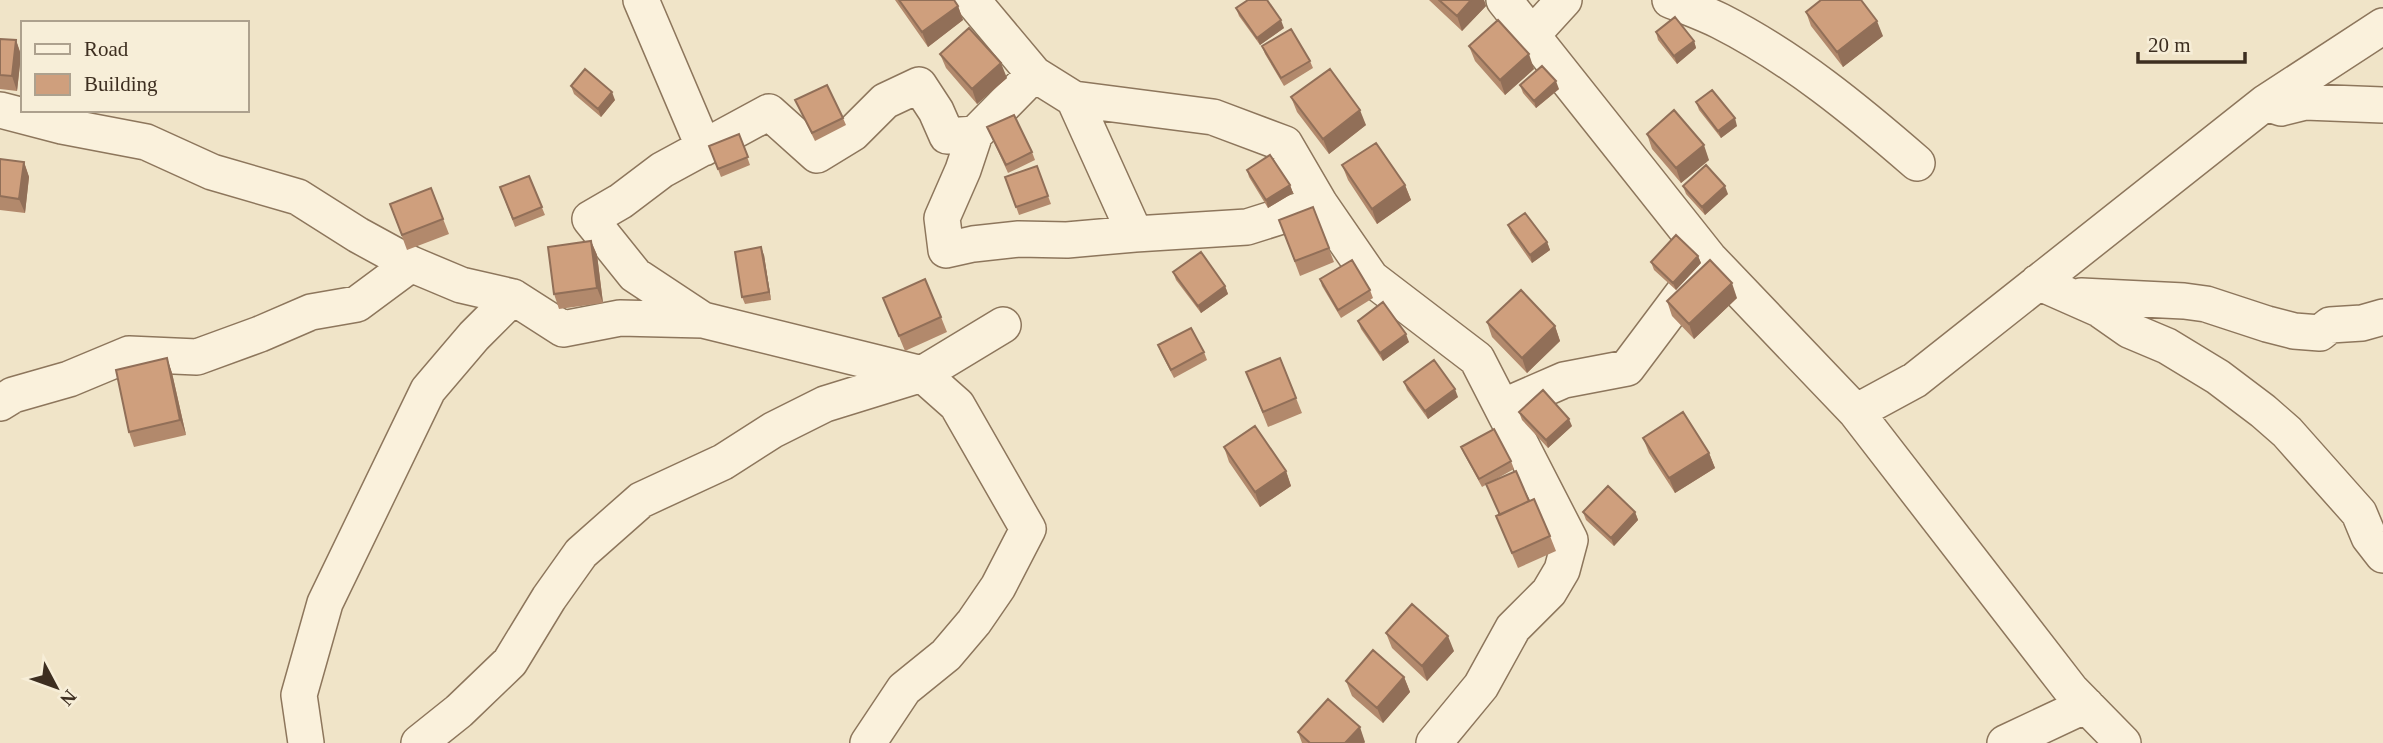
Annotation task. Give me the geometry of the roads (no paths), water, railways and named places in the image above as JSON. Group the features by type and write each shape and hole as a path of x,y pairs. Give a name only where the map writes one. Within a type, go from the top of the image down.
{"street":[{"path":"641,0 704,148"},
{"path":"972,0 1034,74 1074,99 1213,117 1285,144 1320,204 1371,278 1476,359 1570,540 1562,570 1549,592 1514,628 1481,686 1434,743"},
{"path":"1504,0 1709,258 1856,412 2071,690 2123,743"},
{"path":"1532,35 1564,0"},
{"path":"1670,0 1720,21 1796,66 1860,113 1917,163"},
{"path":"1856,412 1915,380 2265,103 2383,26"},
{"path":"1034,74 975,134 942,218 946,250 1019,239 1067,240 1247,227 1320,204"},
{"path":"703,320 635,275 590,219 621,201 662,170 769,112 817,155 853,133 885,101 919,85 936,111 947,136 975,134"},
{"path":"1074,99 1135,234"},
{"path":"2265,103 2281,108 2305,102 2383,105"},
{"path":"0,110 146,142 212,172 298,198 411,264 461,285 513,297 563,329 620,318 703,320 922,373 957,405 1028,529 998,587 974,622 946,655 904,689 868,743"},
{"path":"1502,407 1564,380 1627,369 1709,258"},
{"path":"0,403 130,354 197,358 311,312 357,304 411,264"},
{"path":"2038,282 2071,295 2206,304 2294,331 2320,333 2330,325 2362,323 2383,317"},
{"path":"2038,282 2099,309 2129,330 2167,346 2218,377 2263,411 2294,439 2359,513 2369,537 2383,555"},
{"path":"306,743 299,695 325,603 428,390 474,336 513,297"},
{"path":"419,743 459,712 510,662 549,598 581,553 641,500 723,462 773,430 825,404 922,373 1003,325"},
{"path":"2005,743 2085,705"}]}
